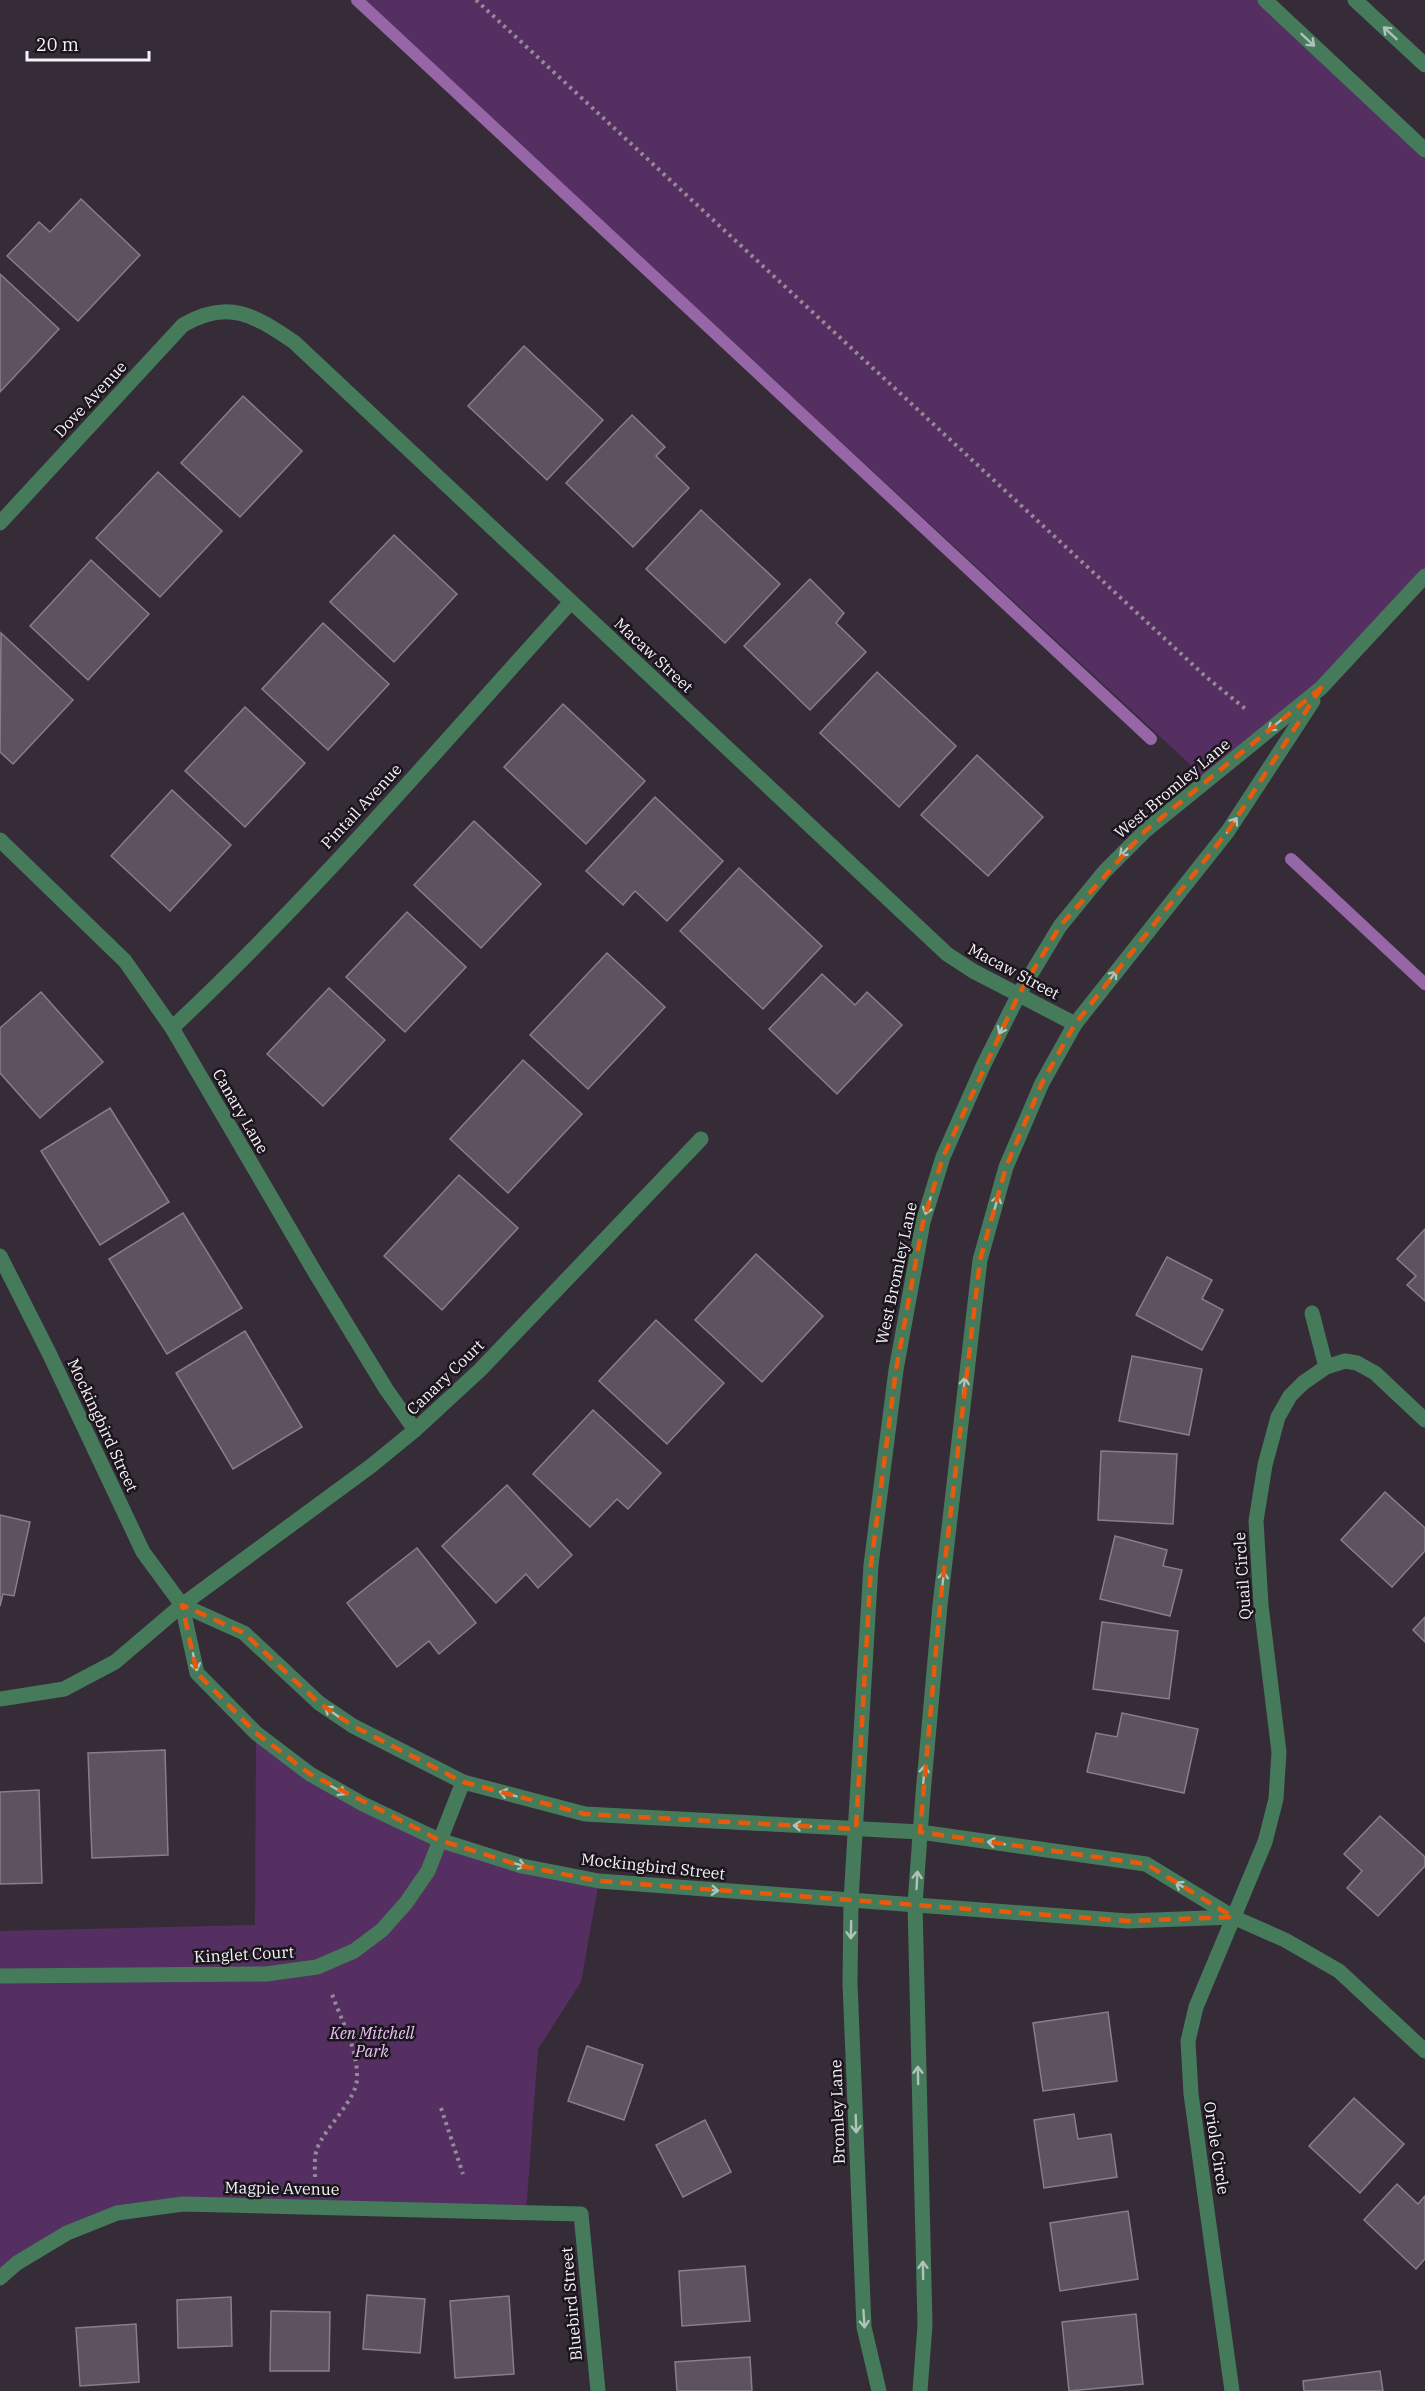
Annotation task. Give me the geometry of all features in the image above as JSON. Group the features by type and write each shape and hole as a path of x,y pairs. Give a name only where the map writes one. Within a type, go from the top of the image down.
{"street":[{"path":"1265,0 1425,150"},
{"path":"1355,0 1425,65"},
{"name":"Dove Avenue","path":"0,523 183,325 199,315 214,311"},
{"name":"Macaw Street","path":"214,311 227,311 256,318 294,342 947,954 973,971 1075,1024"},
{"name":"West Bromley Lane","path":"856,1829 871,1565 896,1370 922,1222 943,1156 984,1064 1018,994 1060,926 1113,863 1145,831 1321,688 1425,576"},
{"name":"Pintail Avenue","path":"172,1028 223,980 340,856 572,602"},
{"name":"West Bromley Lane","path":"920,1832 940,1605 980,1260 1006,1167 1042,1083 1075,1024 1228,831 1321,688"},
{"name":"Canary Lane","path":"0,840 126,961 172,1028 316,1274 386,1389 415,1430"},
{"name":"Canary Court","path":"0,1698 64,1689 115,1662 182,1605 371,1466 415,1430 480,1370 701,1138"},
{"name":"Mockingbird Street","path":"0,1256 49,1353 143,1552 182,1605 197,1672 256,1733 310,1774 363,1804 439,1840 522,1866 599,1881 1128,1921 1233,1917"},
{"path":"1312,1313 1326,1367"},
{"name":"Quail Circle","path":"1233,1917 1265,1842 1276,1799 1279,1752 1261,1605 1257,1521 1265,1465 1278,1417 1290,1396 1303,1383 1326,1367 1345,1361 1357,1363 1375,1373 1425,1420"},
{"name":"Mockingbird Street","path":"182,1605 244,1633 319,1703 352,1726 463,1782 585,1814 920,1832 1146,1864 1233,1917 1285,1940 1339,1971 1425,2051"},
{"name":"Kinglet Court","path":"0,1976 266,1974 317,1967 354,1951 382,1930 406,1903 428,1871 463,1782"},
{"name":"Bromley Lane","path":"856,1829 851,1901 850,1983 864,2327 879,2391"},
{"path":"920,1832 915,1904 925,2325 920,2391"},
{"name":"Oriole Circle","path":"1232,2391 1191,2094 1188,2042 1196,2007 1233,1917"},
{"name":"Magpie Avenue","path":"0,2278 17,2263 67,2233 117,2213 183,2204 581,2214"},
{"name":"Bluebird Street","path":"581,2214 598,2391"}],"path":[{"path":"476,0 1205,676 1230,695"},
{"path":"315,2177 315,2152 325,2131 350,2098 357,2080 356,2059 332,1994"},
{"path":"441,2108 463,2174"}],"highlighted area":[{"path":"1321,688 1228,831 1075,1024 1042,1083 1006,1167 980,1260 940,1605 920,1832 1146,1864 1233,1917 1128,1921 599,1881 522,1866 439,1840 310,1774 256,1733 197,1673 182,1605 244,1633 319,1703 353,1726 463,1782 585,1814 856,1829 871,1565 896,1370 923,1222 943,1157 1019,994 1060,926 1145,831"}],"green space":[{"path":"363,0 1265,0 1425,150 1425,576 1321,688 1207,780"},
{"name":"Ken Mitchell Park","path":"256,1733 310,1774 439,1840 599,1881 581,1982 538,2049 526,2213 183,2204 117,2213 0,2278 0,1931 255,1925"}],"building":[{"path":"81,199 140,255 78,321 7,256 39,222 50,232"},
{"path":"0,274 59,329 0,392"},
{"path":"524,346 603,420 547,480 468,406"},
{"path":"243,396 302,451 240,517 181,463"},
{"path":"632,415 665,447 656,456 689,488 633,547 566,483"},
{"path":"158,472 222,531 160,597 96,538"},
{"path":"701,510 780,584 725,643 646,569"},
{"path":"394,535 457,594 394,662 330,602"},
{"path":"91,560 149,614 88,680 30,626"},
{"path":"810,579 844,613 836,623 866,652 810,710 744,646"},
{"path":"323,623 389,684 328,750 262,689"},
{"path":"1,633 73,700 13,764 0,752"},
{"path":"877,672 956,746 899,807 820,733"},
{"path":"563,704 645,781 586,844 504,767"},
{"path":"245,707 305,763 245,827 185,771"},
{"path":"977,755 1043,817 988,876 921,815"},
{"path":"172,790 231,845 170,911 111,856"},
{"path":"655,797 723,861 667,921 635,891 623,905 586,871"},
{"path":"474,821 541,884 481,948 414,885"},
{"path":"739,868 822,946 763,1009 680,931"},
{"path":"407,912 466,967 405,1032 346,977"},
{"path":"607,953 665,1007 588,1089 530,1035"},
{"path":"822,974 855,1005 867,992 902,1025 837,1094 769,1029"},
{"path":"329,988 385,1040 323,1106 267,1054"},
{"path":"41,992 103,1062 40,1118 0,1073 0,1028"},
{"path":"523,1060 582,1114 508,1193 450,1139"},
{"path":"110,1108 169,1202 100,1245 41,1151"},
{"path":"459,1175 518,1228 442,1310 384,1256"},
{"path":"183,1213 242,1308 167,1354 109,1259"},
{"path":"1425,1229 1425,1301 1407,1285 1416,1276 1397,1259"},
{"path":"756,1254 823,1316 762,1382 695,1320"},
{"path":"1167,1257 1212,1280 1202,1299 1223,1310 1202,1350 1136,1315"},
{"path":"656,1320 724,1383 667,1444 599,1381"},
{"path":"245,1331 302,1427 233,1469 176,1373"},
{"path":"1132,1356 1202,1369 1189,1435 1119,1421"},
{"path":"593,1410 661,1473 628,1509 617,1499 590,1527 533,1474"},
{"path":"1101,1451 1177,1454 1173,1524 1098,1520"},
{"path":"507,1485 572,1555 538,1588 526,1574 496,1603 442,1546"},
{"path":"1385,1492 1425,1528 1425,1551 1392,1587 1341,1540"},
{"path":"0,1515 30,1522 14,1596 3,1594 0,1606"},
{"path":"1115,1536 1167,1550 1163,1566 1182,1570 1170,1616 1100,1599"},
{"path":"417,1548 476,1623 439,1654 429,1641 397,1667 347,1603"},
{"path":"1425,1617 1425,1642 1413,1630"},
{"path":"1102,1622 1178,1631 1169,1699 1093,1689"},
{"path":"1122,1713 1198,1729 1184,1793 1087,1772 1096,1733 1117,1737"},
{"path":"165,1750 168,1855 92,1858 88,1753"},
{"path":"39,1790 42,1883 0,1884 0,1792"},
{"path":"1380,1816 1425,1857 1425,1866 1378,1916 1347,1888 1362,1871 1344,1854"},
{"path":"1108,2012 1117,2081 1043,2091 1033,2023"},
{"path":"587,2046 643,2065 624,2120 568,2101"},
{"path":"1354,2098 1404,2144 1360,2193 1309,2146"},
{"path":"1074,2114 1078,2139 1111,2134 1117,2177 1044,2188 1034,2120"},
{"path":"705,2120 731,2172 683,2197 656,2145"},
{"path":"1397,2184 1418,2204 1425,2196 1425,2259 1416,2269 1364,2220"},
{"path":"1128,2211 1138,2279 1060,2291 1050,2223"},
{"path":"745,2266 750,2321 682,2326 679,2271"},
{"path":"367,2295 425,2299 420,2353 363,2349"},
{"path":"509,2296 514,2374 455,2378 450,2301"},
{"path":"231,2297 232,2346 178,2348 177,2300"},
{"path":"271,2311 330,2312 329,2371 270,2371"},
{"path":"1136,2314 1143,2384 1069,2391 1062,2322"},
{"path":"136,2324 139,2382 80,2386 76,2328"},
{"path":"750,2357 752,2391 677,2391 675,2362"},
{"path":"1380,2371 1383,2391 1304,2391 1303,2381"}],"waterway":[{"path":"357,0 1151,739"},
{"path":"1291,859 1425,984"}]}
